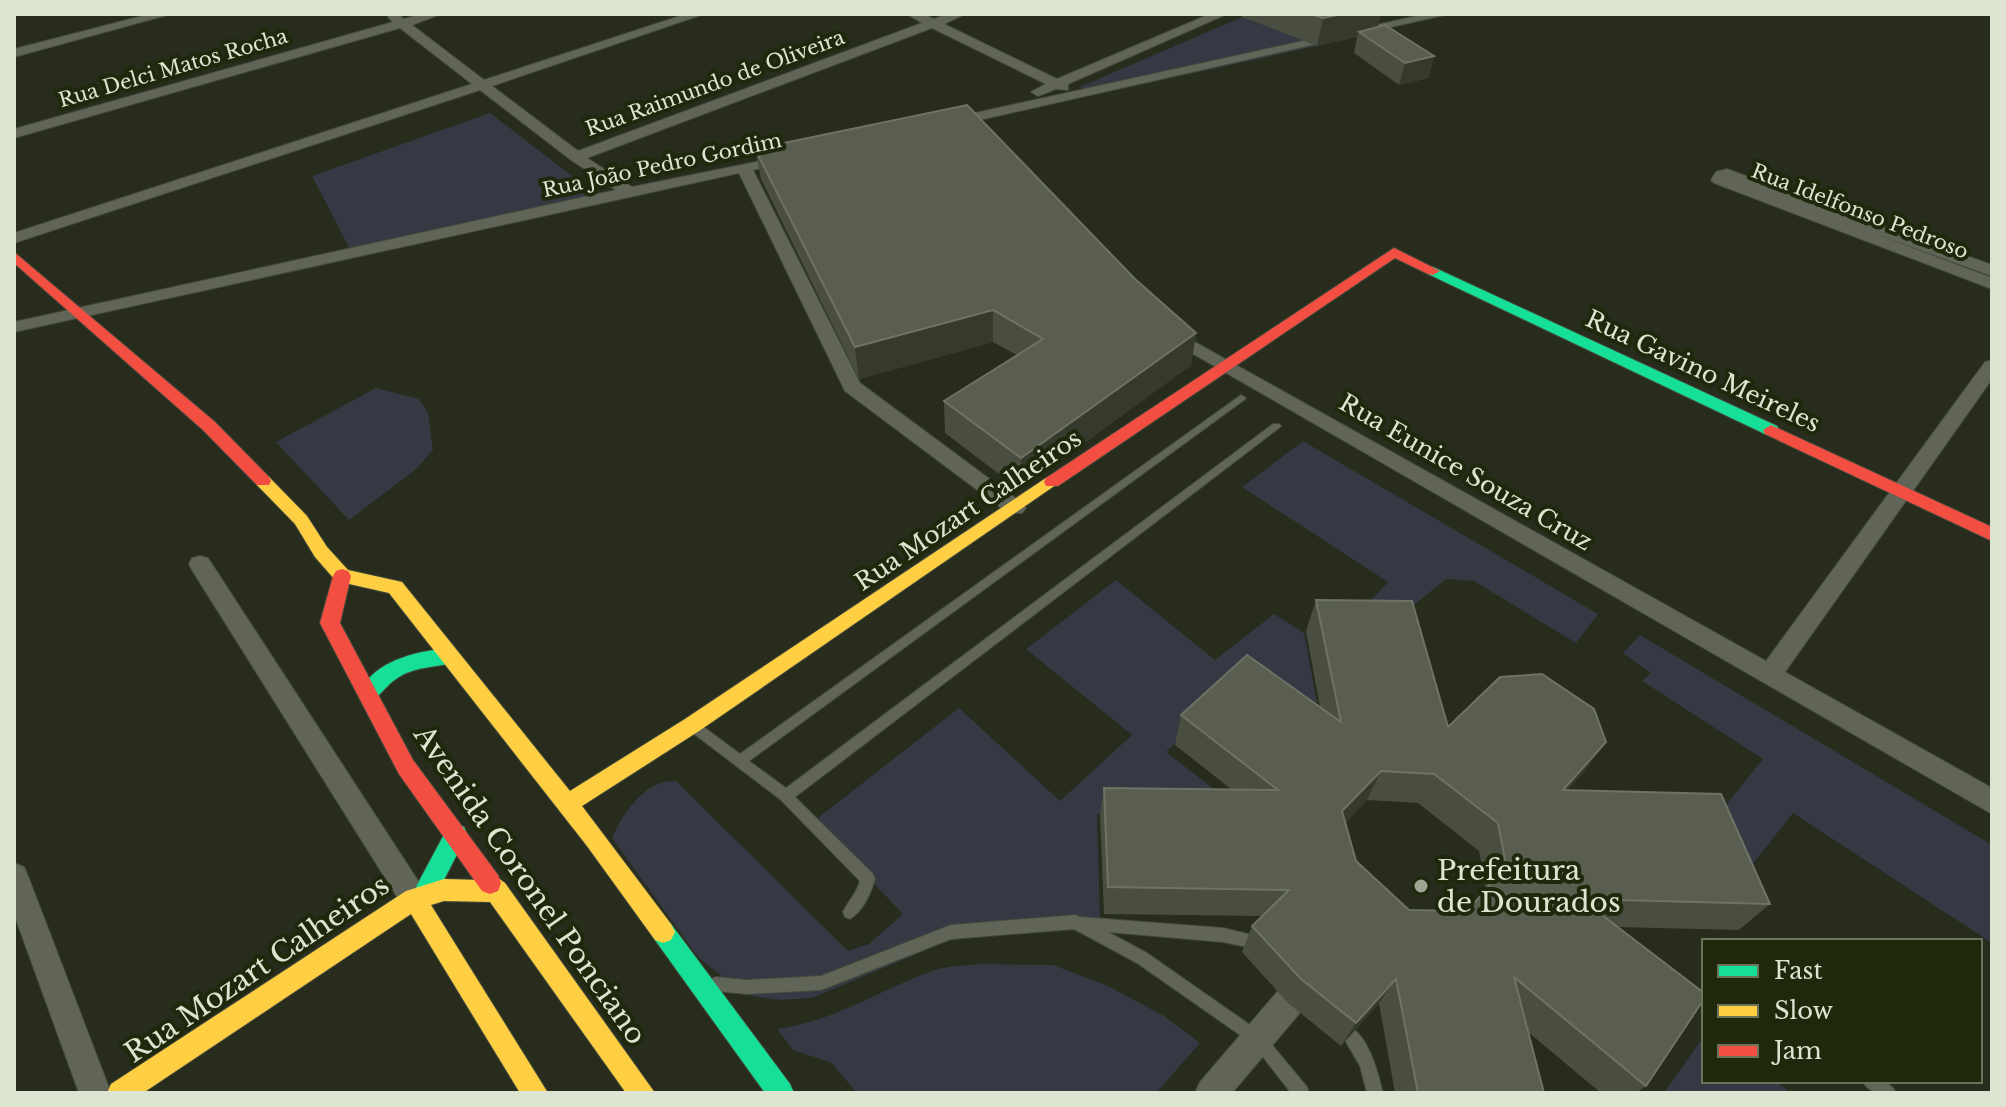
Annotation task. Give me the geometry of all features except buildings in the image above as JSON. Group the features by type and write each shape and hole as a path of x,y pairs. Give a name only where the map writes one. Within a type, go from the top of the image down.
{"main road":[{"name":"Rua Mozart Calheiros","path":"566,805 692,725 1394,252"},
{"name":"Rua Gavino Meireles","path":"1394,252 1992,535"},
{"path":"14,256 76,314 209,426 301,520 321,552 342,576 395,587 595,839 781,1093"},
{"name":"Avenida Coronel Ponciano","path":"342,576 330,623 406,767 642,1093"},
{"path":"368,694 375,681 397,666 419,658 449,656"},
{"name":"Rua Mozart Calheiros","path":"419,896 456,834"},
{"name":"Rua Mozart Calheiros","path":"120,1093 419,896 455,889 497,891"},
{"path":"419,896 535,1093"}],"street":[{"path":"14,53 165,14"},
{"name":"Rua Delci Matos Rocha","path":"14,134 396,19 435,14"},
{"path":"14,238 698,14"},
{"path":"913,14 1056,84 1082,93"},
{"name":"Rua Raimundo de Oliveira","path":"576,157 959,14"},
{"path":"977,116 1221,14"},
{"path":"930,126 1443,14"},
{"path":"396,19 576,157 629,192"},
{"path":"977,116 981,139"},
{"name":"Rua João Pedro Gordim","path":"14,327 806,154"},
{"path":"744,167 852,387 1015,508"},
{"name":"Rua Idelfonso Pedroso","path":"1992,271 1727,174 1721,175 1719,180 1992,284"},
{"name":"Rua Eunice Souza Cruz","path":"1151,321 1992,802"},
{"path":"1770,674 1992,366"},
{"path":"200,564 419,896"},
{"path":"14,876 95,1093"},
{"path":"1211,1093 1288,1003 1298,983"}],"lane":[{"path":"741,760 1241,398"},
{"path":"786,796 1276,426"},
{"path":"692,725 786,796 868,879 865,890 850,912"},
{"path":"1075,922 1142,958 1258,1039 1301,1093"},
{"path":"700,982 747,987 821,983 951,932 1075,922 1223,935 1252,941"},
{"path":"1350,1035 1367,1063 1375,1093"}],"shaded area":[{"path":"1242,17 1317,46 1094,95 1080,87"},
{"path":"490,113 598,196 352,253 312,176"},
{"path":"376,388 419,399 428,413 433,450 415,470 349,520 276,442"},
{"path":"1303,441 1598,614 1576,643 1474,581 1446,579 1388,626 1346,627 1388,582 1242,487"},
{"path":"1116,580 1215,660 1274,614 1304,633 1325,745 1238,684 1166,752 1245,813 1097,814 1100,921 948,941 812,998 780,1000 745,995 698,957 612,838 636,799 654,786 676,781 848,951 869,944 903,914 814,821 959,708 1060,801 1132,735 1026,649"},
{"path":"1640,635 1992,845 1992,943 1793,813 1732,890 1717,816 1763,759 1642,681 1651,673 1623,653"},
{"path":"978,964 1053,965 1108,986 1164,1016 1200,1043 1156,1093 857,1093 832,1063 793,1050 777,1029 839,1012 935,970"},
{"path":"1702,1039 1702,1083 1778,1083 1791,1093 1664,1093"}],"traffic: fast":[{"path":"1433,271 1771,430"},
{"path":"368,694 384,676 403,665 449,656"},
{"path":"425,893 456,834"},
{"path":"663,932 781,1093"}],"traffic: slow":[{"path":"263,481 301,520 321,552 342,576 395,587 595,839 663,932"},
{"path":"566,805 692,725 1052,482"},
{"path":"490,883 642,1093"},
{"path":"120,1093 414,899 444,890 497,891"},
{"path":"414,899 535,1093"}],"traffic: jam":[{"path":"1052,482 1394,252 1433,271"},
{"path":"14,256 209,426 263,481"},
{"path":"1771,430 1992,535"},
{"path":"342,576 330,623 406,767 490,883"}],"place":[{"name":"Prefeitura de Dourados","path":"1421,886"}]}
